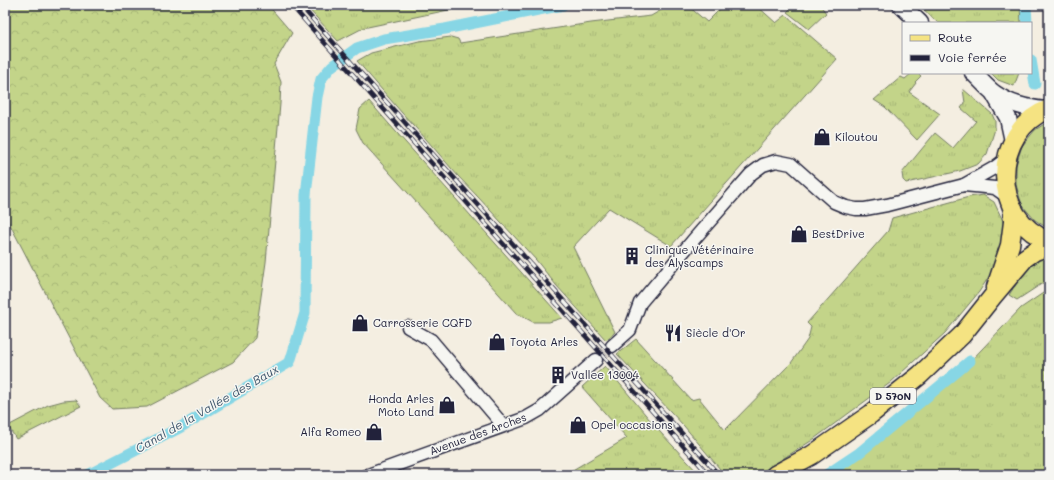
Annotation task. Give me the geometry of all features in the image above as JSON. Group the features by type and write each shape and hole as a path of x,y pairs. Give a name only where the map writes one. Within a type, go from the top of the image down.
{"main road":[{"path":"901,5 919,22"},
{"path":"974,74 993,92 1018,106 1047,110"},
{"path":"993,92 1008,118 1013,140"},
{"path":"1047,110 1035,116 1019,131 1013,140 1006,159 1004,172 1010,203 1019,218 1036,234 1049,241"},
{"name":"D 570N","path":"993,296 1010,245 1013,222 1010,203"},
{"name":"D 570N","path":"775,475 812,455 871,414 920,375 962,335 1025,258 1035,251 1049,246"}],"street":[{"path":"612,346 630,330 640,303 752,174 763,165 776,161 791,164 834,202 856,209 865,209 887,205 964,185 994,168 1006,159"},
{"path":"964,185 995,188 1010,203"},
{"path":"408,328 430,340 503,425"},
{"name":"Avenue des Arches","path":"368,475 503,425 526,418 540,410 596,360"}],"green space":[{"path":"5,5 268,5 292,33 274,64 281,82 280,104 266,262 255,338 233,362 147,407 112,409 100,398 5,215"},
{"path":"305,5 472,5 363,28 338,41"},
{"path":"670,5 687,5 707,22 724,5 756,5 776,23 786,15 837,59 671,246 609,208 573,247 615,332 606,340 556,285 536,260 458,176 357,61 371,53 419,41 451,37 458,39 460,43 591,23 651,16"},
{"path":"794,5 820,5 826,13 809,29 787,12"},
{"path":"919,5 1020,5 1021,22 937,22"},
{"path":"911,74 919,74 921,76 909,92 940,114 917,140 885,107 874,100 901,77 905,79"},
{"path":"992,74 1019,74 1014,86 998,80"},
{"path":"963,89 992,114 995,121 995,129 987,154 978,164 960,171 906,183 903,180 902,173 935,133 953,148 976,121 961,108 965,103"},
{"path":"369,101 562,318 549,322 533,322 516,313 363,143 356,129 360,109"},
{"path":"1049,121 1049,229 1035,220 1022,205 1016,185 1016,165 1022,146 1035,130"},
{"path":"983,195 994,202 1003,221 1005,241 995,267 979,292 945,333 890,383 811,441 757,475 725,475 684,426 617,354 636,339 691,400 699,398 725,430 791,363 808,339 811,327 807,323 888,231 892,218 969,197"},
{"path":"1049,253 1049,279 1017,300 1009,295 1030,265 1042,256"},
{"path":"1049,289 1049,475 831,475 860,455 963,369 1021,308"},
{"path":"605,366 660,432 700,475 564,475 627,438 582,387"},
{"path":"76,400 81,406 16,439 8,426 48,405 63,401"}],"waterway":[{"name":"Canal de la Vallée des Baux","path":"88,475 181,427 290,362 305,313 306,195 317,97 321,79 332,66 357,48 384,39 445,29 563,5"},
{"path":"1026,5 1027,22"},
{"path":"1032,66 1035,84"},
{"path":"826,475 859,453 970,361"}],"tunnel":[{"path":"596,360 612,346"}],"railway":[{"path":"291,5 709,475"},
{"path":"300,5 719,475"}],"place":[{"name":"Kiloutou","path":"822,137"},
{"name":"BestDrive","path":"799,234"},
{"name":"Clinique Vétérinaire des Alyscamps","path":"632,256"},
{"name":"Carrosserie CQFD","path":"360,323"},
{"name":"Siècle d'Or","path":"673,333"},
{"name":"Toyota Arles","path":"497,342"},
{"name":"Vallee 13004","path":"558,375"},
{"name":"Honda Arles Moto Land","path":"447,405"},
{"name":"Opel occasions","path":"578,425"},
{"name":"Alfa Romeo","path":"374,432"}]}
